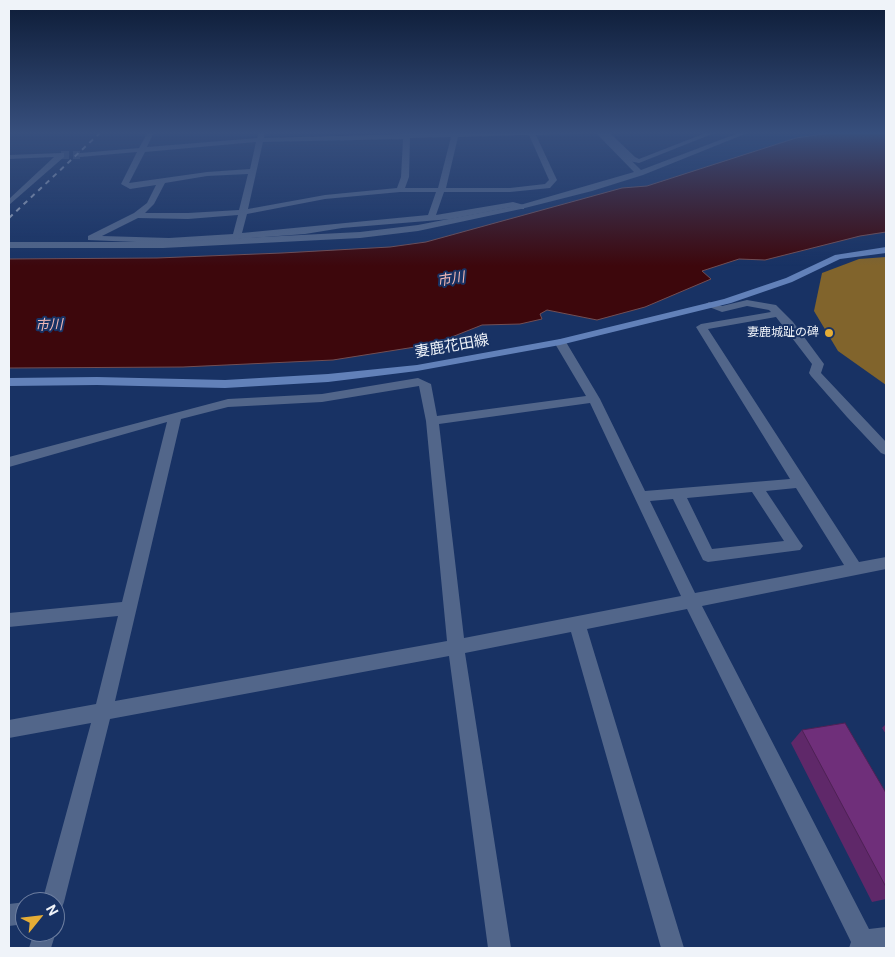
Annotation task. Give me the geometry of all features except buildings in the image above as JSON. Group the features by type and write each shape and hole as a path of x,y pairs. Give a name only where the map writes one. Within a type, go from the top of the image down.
{"main road":[{"name":"妻鹿花田線","path":"9,382 97,381 225,384 295,381 417,368 560,342 709,305 754,293 838,257 886,250"}],"street":[{"path":"9,203 38,177"},
{"path":"129,177 125,184 130,187 193,177"},
{"path":"236,237 252,177"},
{"path":"400,190 406,177"},
{"path":"431,218 445,177"},
{"path":"137,215 188,216 243,212 325,197 400,190 510,190 546,186 553,180 551,177"},
{"path":"9,245 166,243 360,235 427,226 521,207 624,177"},
{"path":"160,183 150,204 137,215 91,238 166,243 431,218 492,210 513,204 521,207"},
{"path":"709,305 722,309 747,304 772,307 789,324 818,364 815,373 886,450"},
{"path":"778,314 701,327 854,569"},
{"path":"560,342 594,399 640,497 861,945 886,938"},
{"path":"9,462 228,403 322,398 418,382 426,384 432,421 456,647 500,948"},
{"path":"432,421 594,399"},
{"path":"56,892 103,712 175,416"},
{"path":"640,497 800,483"},
{"path":"677,493 708,556 795,546 756,486"},
{"path":"9,729 692,603 886,564"},
{"path":"9,620 127,608"},
{"path":"578,624 673,948"}],"shaded area":[{"path":"886,257 886,385 838,351 814,311 822,273 859,259"}],"water":[{"name":"市川","path":"676,177 886,177 886,232 860,236 765,260 739,259 702,271 711,279 645,307 597,320 547,310 540,314 542,319 520,324 482,325 434,344 333,360 183,367 9,368 9,259 157,258 390,247 426,242 622,188 647,186"}],"railway":[{"path":"9,218 53,177"}],"place":[{"name":"妻鹿城趾の碑","path":"829,333"}]}
